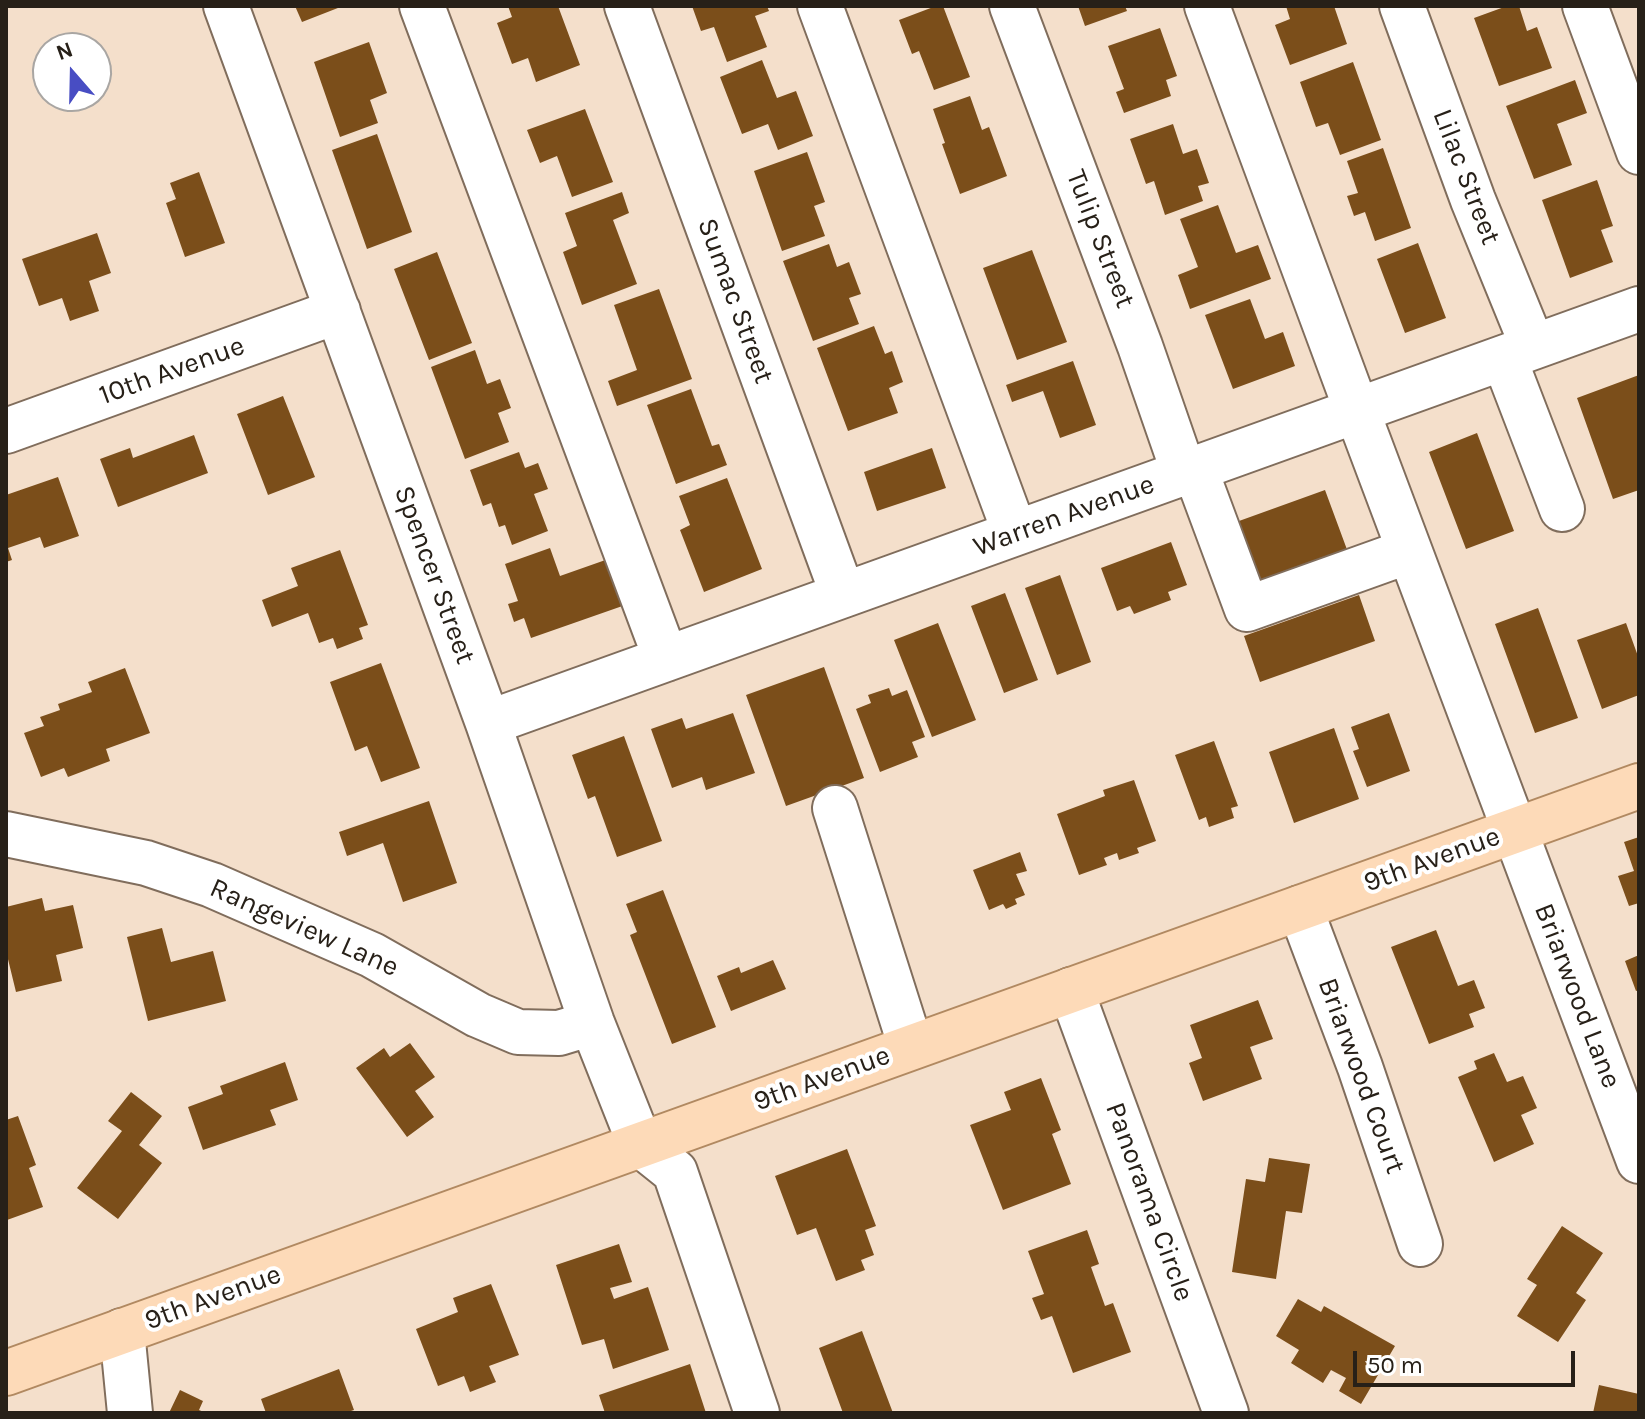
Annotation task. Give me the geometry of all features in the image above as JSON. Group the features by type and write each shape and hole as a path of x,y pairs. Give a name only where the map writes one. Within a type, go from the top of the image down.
{"main road":[{"name":"9th Avenue","path":"6,1373 1639,786"}],"street":[{"name":"Spencer Street","path":"226,6 488,723 592,1023 640,1144"},
{"path":"422,6 666,659"},
{"name":"Sumac Street","path":"627,6 843,595"},
{"path":"820,6 1015,533"},
{"name":"Tulip Street","path":"1012,6 1140,346 1247,609 1409,551"},
{"path":"1207,6 1515,831"},
{"name":"Lilac Street","path":"1402,6 1473,200 1562,509"},
{"path":"1585,6 1639,152"},
{"name":"Warren Avenue","path":"488,723 1639,309"},
{"name":"10th Avenue","path":"6,431 338,311"},
{"path":"835,808 911,1047"},
{"name":"Briarwood Lane","path":"1515,831 1639,1161"},
{"name":"Rangeview Lane","path":"6,834 146,863 212,885 372,955 478,1015 518,1032 559,1033 592,1023"},
{"name":"Briarwood Court","path":"1300,908 1360,1067 1420,1244"},
{"name":"Panorama Circle","path":"1071,990 1226,1413"},
{"path":"640,1144 675,1172 757,1413"},
{"path":"122,1331 130,1413"}],"building":[{"path":"295,6 343,6 302,22"},
{"path":"508,6 558,6 580,65 536,82 528,58 512,64 497,23 512,17"},
{"path":"692,6 767,6 769,11 755,16 767,47 727,62 714,27 701,31"},
{"path":"943,6 970,77 934,90 919,51 912,54 899,20"},
{"path":"1078,6 1125,6 1127,11 1085,26"},
{"path":"1286,6 1334,6 1347,44 1290,65 1275,25 1290,19"},
{"path":"1507,6 1519,6 1527,31 1537,27 1552,68 1499,86 1474,18"},
{"path":"1160,28 1177,76 1166,80 1171,96 1124,113 1116,92 1124,89 1108,46"},
{"path":"369,42 387,93 370,100 378,123 340,137 314,62"},
{"path":"762,60 777,98 796,91 813,136 778,150 768,124 742,134 720,77"},
{"path":"1353,62 1381,140 1340,155 1328,123 1316,127 1300,82"},
{"path":"1575,80 1587,113 1557,124 1572,165 1534,179 1506,106"},
{"path":"970,96 982,130 989,127 1007,176 960,194 933,109"},
{"path":"585,109 613,182 572,197 557,156 540,163 527,130"},
{"path":"1173,124 1183,154 1197,149 1209,183 1198,186 1203,201 1165,215 1154,181 1146,184 1130,139"},
{"path":"377,134 412,232 367,249 332,150"},
{"path":"1383,148 1411,228 1375,241 1365,212 1354,216 1347,196 1358,193 1347,161"},
{"path":"807,152 825,202 814,206 825,236 782,251 754,171"},
{"path":"199,172 225,243 185,257 166,203 176,199 170,183"},
{"path":"1597,180 1613,226 1601,230 1613,262 1570,278 1542,200"},
{"path":"622,192 629,213 613,220 637,284 582,305 563,252 577,246 565,213"},
{"path":"1218,205 1236,253 1258,245 1271,279 1190,309 1178,275 1198,267 1180,219"},
{"path":"97,233 111,273 89,281 99,311 70,321 62,298 39,306 22,259"},
{"path":"1418,243 1446,318 1405,333 1377,259"},
{"path":"829,244 837,267 849,262 861,294 849,298 859,324 813,341 783,261"},
{"path":"1032,250 1067,342 1017,360 983,268"},
{"path":"437,252 472,343 429,360 394,269"},
{"path":"659,289 692,379 617,406 608,381 637,370 614,305"},
{"path":"1250,299 1265,339 1283,332 1295,366 1233,389 1205,315"},
{"path":"874,326 885,354 892,351 903,382 889,388 898,413 848,431 817,348"},
{"path":"475,350 487,384 500,379 511,408 498,413 509,442 465,459 431,367"},
{"path":"1073,361 1096,425 1060,438 1043,391 1012,402 1006,385"},
{"path":"1639,375 1639,490 1613,499 1577,398"},
{"path":"691,389 712,446 719,444 727,465 676,484 647,405"},
{"path":"283,396 315,477 268,495 237,414"},
{"path":"1477,433 1514,531 1466,549 1429,452"},
{"path":"194,435 208,473 118,507 100,459 130,448 133,458"},
{"path":"932,448 946,488 877,511 864,472"},
{"path":"519,452 525,468 538,463 548,489 534,494 548,531 512,545 505,525 499,527 491,503 483,506 470,470"},
{"path":"58,477 79,536 44,548 40,537 8,548 12,560 6,562 6,495"},
{"path":"727,478 762,569 704,592 680,530 690,525 679,496"},
{"path":"1325,490 1349,555 1263,587 1239,521"},
{"path":"1171,542 1187,585 1168,592 1171,600 1134,614 1130,606 1117,611 1101,568"},
{"path":"550,548 560,576 614,557 631,603 531,638 524,618 514,622 508,604 518,601 505,564"},
{"path":"340,550 368,625 359,628 363,639 337,649 333,638 319,643 308,613 272,627 262,600 298,586 291,568"},
{"path":"1060,575 1091,662 1057,675 1025,588"},
{"path":"1005,593 1038,680 1004,693 971,606"},
{"path":"1359,595 1375,641 1260,682 1244,636"},
{"path":"1538,608 1578,718 1535,733 1495,624"},
{"path":"938,623 976,720 932,737 894,640"},
{"path":"1626,623 1639,659 1639,695 1602,709 1577,640"},
{"path":"381,663 420,768 381,782 367,746 355,751 330,682"},
{"path":"824,667 864,778 786,806 746,695"},
{"path":"125,668 150,733 106,749 110,761 68,777 64,768 41,777 24,733 44,726 40,717 60,710 58,704 92,692 88,682"},
{"path":"889,688 892,696 907,690 925,737 912,742 918,757 880,772 856,709 871,703 868,695"},
{"path":"733,713 755,773 706,790 702,777 672,788 651,729 682,718 686,729"},
{"path":"1389,713 1410,771 1367,787 1353,751 1359,749 1351,727"},
{"path":"1334,728 1359,799 1294,823 1269,752"},
{"path":"624,736 662,841 617,857 595,796 588,799 572,755"},
{"path":"1214,741 1238,806 1231,808 1234,818 1209,827 1206,817 1199,820 1175,755"},
{"path":"1134,780 1156,841 1137,848 1139,853 1119,860 1117,853 1104,858 1107,865 1079,875 1057,814 1105,796 1103,790"},
{"path":"429,801 457,883 403,902 383,843 347,856 339,832"},
{"path":"1639,837 1639,903 1629,906 1618,876 1634,871 1624,842"},
{"path":"1020,852 1027,871 1016,874 1025,895 1015,899 1017,904 1006,909 1003,904 989,910 973,870"},
{"path":"663,890 716,1027 672,1044 630,935 637,932 626,904"},
{"path":"42,898 45,911 73,905 83,948 56,955 62,981 16,992 6,951 6,907"},
{"path":"162,928 171,962 213,951 226,1001 148,1021 127,937"},
{"path":"1436,930 1458,986 1474,980 1485,1008 1469,1014 1474,1027 1429,1044 1391,947"},
{"path":"1639,955 1639,990 1636,991 1625,961"},
{"path":"773,960 786,989 731,1011 717,976 739,967 741,973"},
{"path":"1258,1000 1273,1039 1250,1047 1262,1079 1203,1101 1189,1063 1202,1058 1190,1025"},
{"path":"410,1043 435,1077 415,1091 434,1117 407,1137 356,1068 384,1048 390,1057"},
{"path":"1494,1053 1507,1082 1523,1076 1537,1108 1521,1115 1534,1144 1494,1162 1458,1077 1477,1069 1474,1061"},
{"path":"285,1062 298,1100 270,1110 276,1125 203,1150 188,1107 223,1094 220,1086"},
{"path":"1041,1078 1061,1130 1052,1134 1071,1184 1003,1210 970,1125 1011,1110 1004,1092"},
{"path":"131,1092 162,1116 139,1145 162,1163 118,1219 77,1188 122,1131 108,1121"},
{"path":"18,1116 36,1165 29,1168 43,1207 7,1220 6,1120"},
{"path":"847,1149 876,1226 865,1230 874,1255 861,1260 865,1270 836,1281 816,1228 797,1235 775,1176"},
{"path":"1269,1158 1310,1164 1302,1213 1286,1211 1276,1279 1232,1272 1246,1179 1265,1182"},
{"path":"1562,1226 1603,1253 1576,1293 1586,1300 1558,1342 1517,1316 1537,1285 1527,1279"},
{"path":"1087,1230 1099,1264 1091,1267 1105,1306 1113,1303 1131,1352 1073,1373 1052,1316 1041,1320 1032,1298 1044,1294 1028,1251"},
{"path":"619,1244 632,1282 610,1288 614,1299 648,1287 669,1350 613,1369 604,1339 582,1345 556,1265"},
{"path":"491,1284 519,1355 489,1366 496,1382 470,1392 464,1376 438,1386 416,1329 458,1312 453,1298"},
{"path":"1298,1299 1321,1312 1324,1306 1395,1346 1361,1404 1339,1391 1346,1378 1331,1370 1323,1383 1291,1363 1299,1350 1276,1336"},
{"path":"862,1331 893,1413 843,1413 819,1348"},
{"path":"690,1364 706,1413 605,1413 599,1395"},
{"path":"339,1369 354,1410 345,1413 266,1413 261,1399"},
{"path":"1599,1385 1639,1394 1639,1413 1593,1413"},
{"path":"180,1390 203,1401 199,1410 206,1413 169,1413"}]}
